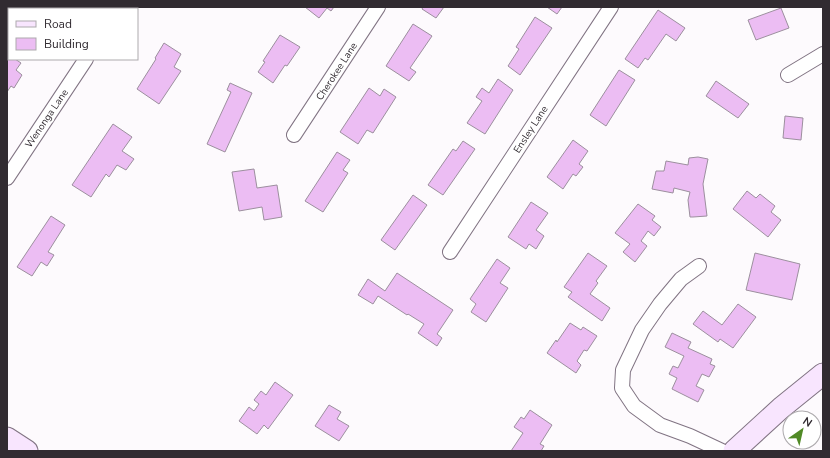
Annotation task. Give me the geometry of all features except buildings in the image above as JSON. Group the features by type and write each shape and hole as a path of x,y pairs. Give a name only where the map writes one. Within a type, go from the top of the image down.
{"street":[{"name":"Cherokee Lane","path":"294,135 378,7"},
{"name":"Ensley Lane","path":"450,252 611,7"},
{"path":"788,75 823,54"},
{"name":"Wenonga Lane","path":"7,178 85,60"},
{"path":"699,266 680,279 642,330 623,370 622,388 634,406 660,425 690,436 722,451"},
{"path":"734,451 781,408 823,374"},
{"path":"7,438 27,451"}]}
